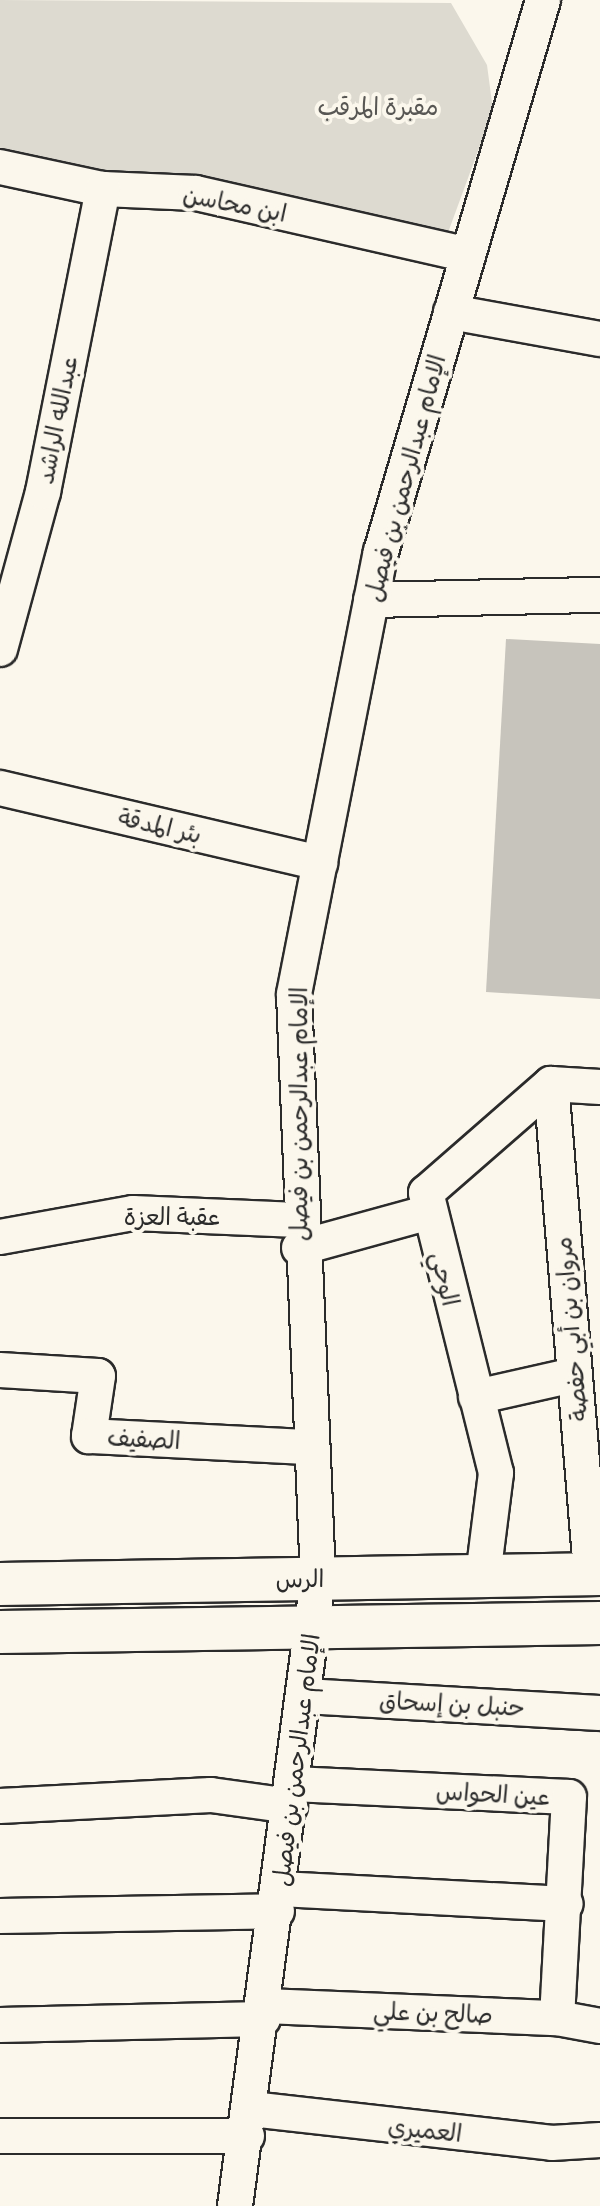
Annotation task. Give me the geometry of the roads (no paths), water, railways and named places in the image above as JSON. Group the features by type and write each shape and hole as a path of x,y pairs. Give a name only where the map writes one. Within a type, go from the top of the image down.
{"street":[{"name":"الإمام عبدالرحمن بن فيصل","path":"235,2206 264,2012 318,1579 299,1234 294,994 371,600 451,312 543,0"},
{"name":"ابن محاسن","path":"0,167 103,189 196,193 468,255"},
{"name":"عبدالله الراشد","path":"0,649 43,492 103,189"},
{"path":"451,312 600,339"},
{"path":"371,600 600,595"},
{"name":"بئر المدقة","path":"0,788 320,863"},
{"path":"430,1212 426,1193 551,1084 600,1087"},
{"name":"مروان بن أبي حفصة","path":"551,1084 574,1375 595,1574"},
{"name":"عقبة العزة","path":"0,1237 133,1213 299,1234 430,1212"},
{"name":"الوحي","path":"430,1212 496,1473 483,1576"},
{"name":"الصفيف","path":"0,1370 98,1376 89,1436 309,1447"},
{"path":"476,1397 574,1375"},
{"name":"الرس","path":"0,1584 595,1574"},
{"name":"الرس","path":"0,1632 600,1623"},
{"name":"حنبل بن إسحاق","path":"304,1696 600,1713"},
{"name":"عين الحواس","path":"0,1806 211,1795 569,1797 566,1904 557,2018"},
{"path":"0,1916 278,1900 566,1904"},
{"name":"صالح بن علي","path":"0,2025 264,2012 557,2018 600,2026"},
{"name":"العميري","path":"0,2136 249,2123 552,2143 600,2140"}],"park label":[{"name":"مقبرة المرقب","path":"378,107"}]}
